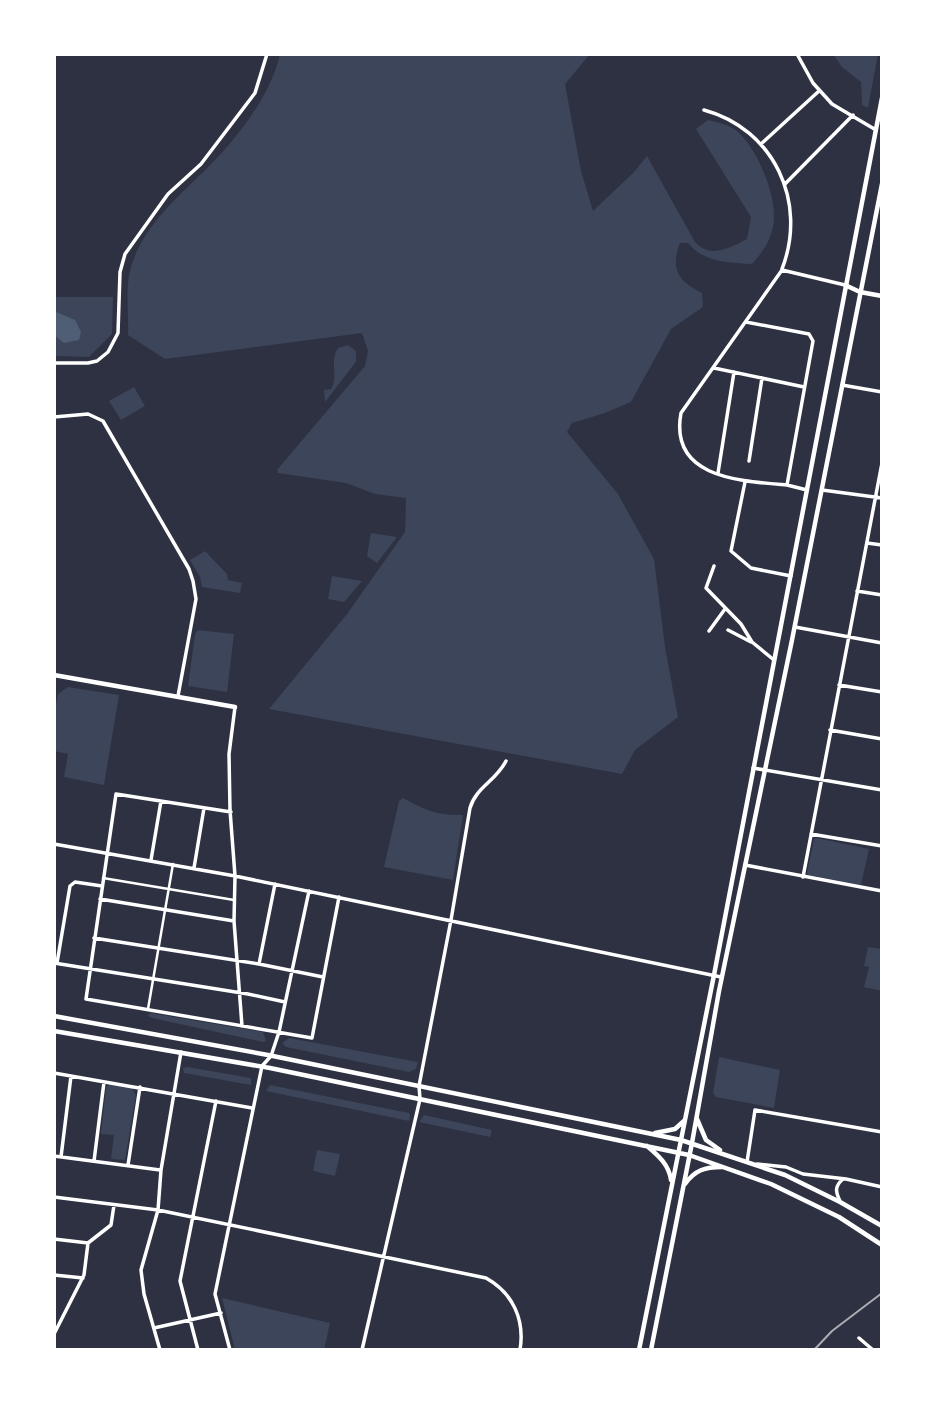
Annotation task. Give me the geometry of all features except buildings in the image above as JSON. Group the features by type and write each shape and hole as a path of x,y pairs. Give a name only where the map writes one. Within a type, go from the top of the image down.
{"main road":[{"path":"638,1350 714,975 882,98"},
{"path":"652,1348 744,865 795,626 882,184"},
{"path":"845,285 860,292 882,296"},
{"path":"54,677 178,696 235,708"},
{"path":"54,677 235,708"},
{"path":"54,1016 681,1140 785,1175 882,1226"},
{"path":"54,1031 262,1066 678,1152 765,1181 824,1210 882,1245"},
{"path":"697,1118 706,1140 733,1157"},
{"path":"647,1133 675,1129 685,1119"},
{"path":"646,1145 659,1155 668,1169 672,1185"},
{"path":"682,1187 691,1175 701,1169 726,1167"}],"street":[{"path":"54,363 88,363 97,361 108,352 118,333 120,272 125,254 168,194 201,164 255,93 267,54"},
{"path":"796,54 819,91 832,104 876,130"},
{"path":"761,144 819,91"},
{"path":"704,110 720,115 761,144 772,159 785,184 791,207 791,232 782,270 681,412 678,428 680,441 685,452 694,461 718,473 745,482 787,485 807,490"},
{"path":"785,184 853,115"},
{"path":"782,270 845,285"},
{"path":"746,322 809,334 813,341 787,485"},
{"path":"714,368 805,387"},
{"path":"718,473 734,372"},
{"path":"749,461 762,378"},
{"path":"842,385 882,392"},
{"path":"54,417 88,414 103,422 189,569 196,599 178,696"},
{"path":"803,877 882,464"},
{"path":"745,482 731,551 751,568 791,576"},
{"path":"822,490 882,498"},
{"path":"867,543 882,545"},
{"path":"714,566 706,588 741,624 752,642"},
{"path":"857,591 882,595"},
{"path":"709,631 725,609"},
{"path":"795,626 882,643"},
{"path":"727,630 752,642 775,660"},
{"path":"839,685 882,692"},
{"path":"235,708 229,754 235,876 234,921 242,1026"},
{"path":"830,730 882,739"},
{"path":"362,1350 419,1099 418,1086 473,797 499,774 506,761"},
{"path":"753,768 882,790"},
{"path":"231,812 116,794 86,999 312,1038 339,897"},
{"path":"151,860 161,801"},
{"path":"194,868 204,808"},
{"path":"811,834 882,846"},
{"path":"54,844 235,876 722,977"},
{"path":"148,1009 173,864"},
{"path":"744,865 882,891"},
{"path":"103,878 235,900"},
{"path":"102,886 75,882 70,886 55,963 285,1002"},
{"path":"259,964 275,884"},
{"path":"230,1350 215,1293 262,1066 269,1058 279,1032 309,891"},
{"path":"100,899 234,921"},
{"path":"94,938 323,977"},
{"path":"160,1350 141,1279 144,1257 158,1210 160,1170 181,1052"},
{"path":"54,1073 253,1108"},
{"path":"61,1157 71,1076"},
{"path":"93,1161 104,1082"},
{"path":"128,1165 140,1087"},
{"path":"198,1350 180,1281 216,1101"},
{"path":"747,1162 755,1110 882,1132"},
{"path":"54,1156 160,1170"},
{"path":"754,1164 786,1167 803,1174 882,1187"},
{"path":"840,1202 836,1190 843,1179"},
{"path":"54,1197 158,1210 476,1275 495,1283 509,1296 521,1331 520,1350"},
{"path":"54,1334 83,1278 88,1243 111,1225 114,1205"},
{"path":"54,1239 88,1243"},
{"path":"54,1275 83,1278"},
{"path":"155,1328 221,1313"},
{"path":"54,1314 64,1315"},
{"path":"859,1338 873,1350"}],"shaded area":[{"path":"280,54 590,54 565,84 581,171 593,211 647,156 695,242 707,250 720,250 747,239 751,217 696,129 708,120 731,127 743,137 758,160 769,188 774,215 772,232 762,251 752,264 735,263 709,258 688,243 680,243 676,260 678,273 687,284 702,293 703,307 671,329 631,402 572,423 567,432 618,494 654,559 665,647 678,717 635,750 622,774 269,709 347,614 405,532 406,498 375,494 346,483 278,473 277,470 365,366 368,351 362,333 165,359 128,335 127,297 130,270 145,237 161,215 211,165 248,121 268,88"},
{"path":"833,54 878,54 868,108 862,105 861,82 842,67"},
{"path":"54,297 113,297 112,334 89,357 54,356"},
{"path":"54,311 75,320 81,332 79,340 64,343 54,335"},
{"path":"348,345 356,351 356,362 325,402 324,390 331,389 333,384 335,353 338,348"},
{"path":"134,387 145,406 121,420 109,401"},
{"path":"371,533 397,537 377,563 367,556"},
{"path":"205,551 227,574 228,580 242,583 240,593 202,587 200,577 190,560"},
{"path":"332,576 362,581 344,602 328,599"},
{"path":"198,630 234,634 227,692 188,686 195,634"},
{"path":"68,687 119,695 104,785 64,777 68,754 54,751 54,714 58,694"},
{"path":"403,798 432,811 463,815 453,880 384,867 399,801"},
{"path":"814,839 869,849 861,885 808,875"},
{"path":"868,947 882,949 882,991 864,987 869,967 864,966"},
{"path":"150,1013 263,1032 266,1041 152,1018 148,1016"},
{"path":"289,1038 418,1062 416,1069 409,1072 286,1047 282,1043"},
{"path":"719,1057 780,1070 774,1108 716,1097 713,1093"},
{"path":"183,1068 251,1078 251,1085 184,1073"},
{"path":"110,1084 132,1088 136,1095 125,1160 111,1159 114,1135 101,1134 106,1087"},
{"path":"270,1085 409,1113 409,1121 266,1091"},
{"path":"424,1115 492,1130 490,1137 419,1122"},
{"path":"317,1150 340,1154 335,1176 313,1171"},
{"path":"222,1298 330,1323 324,1350 235,1350"}],"railway":[{"path":"814,1350 832,1331 882,1293"}]}
